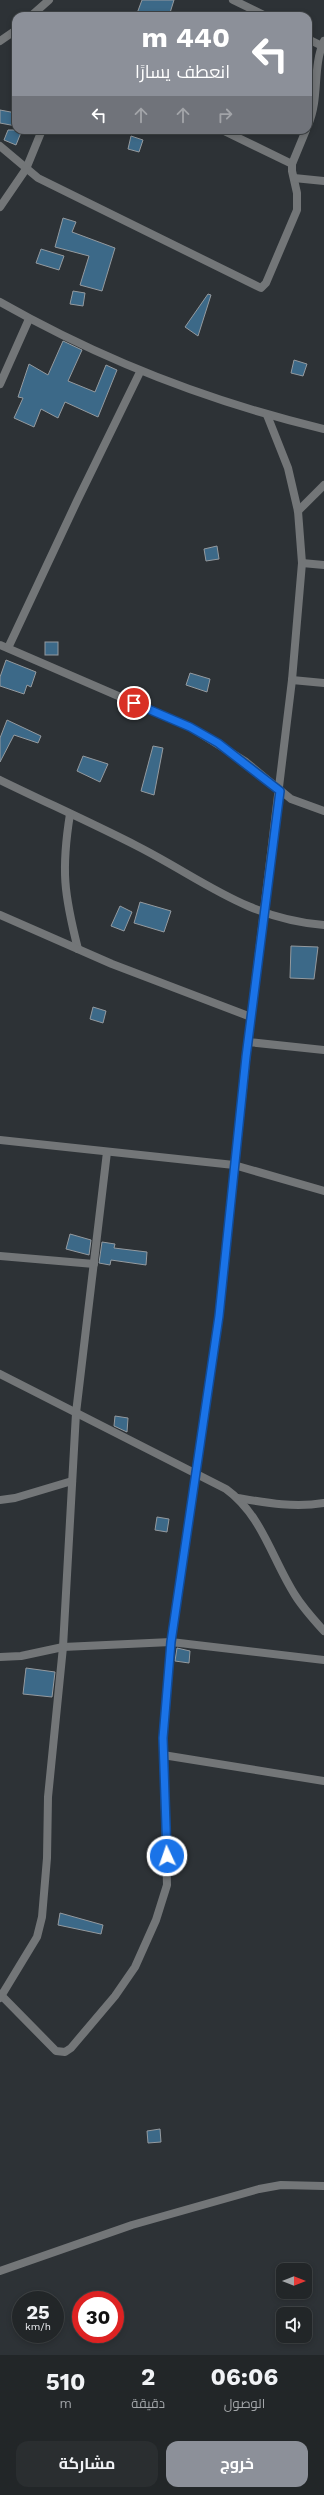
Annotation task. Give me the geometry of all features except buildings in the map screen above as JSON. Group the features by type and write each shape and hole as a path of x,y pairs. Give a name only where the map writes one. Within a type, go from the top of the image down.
{"street":[{"path":"36,12 49,0"},
{"path":"233,0 259,12"},
{"path":"253,9 256,0"},
{"path":"0,41 12,34"},
{"path":"312,40 323,44 317,69 314,108 312,114"},
{"path":"0,207 26,170 40,134"},
{"path":"230,134 292,164"},
{"path":"0,146 26,170 38,178 261,288 266,283 298,210 297,192 292,164 304,134"},
{"path":"294,178 324,181"},
{"path":"0,302 29,319 140,372 267,415 324,429"},
{"path":"0,384 29,319"},
{"path":"8,648 140,372"},
{"path":"108,1152 76,1413 63,1647 48,1797 47,1871 42,1917 37,1937 0,1995 56,2051 65,2052 71,2048 115,1996 135,1967 156,1920 166,1885 163,1755 171,1642 194,1473 219,1316 248,1042 280,791 292,680 302,563 298,511 288,468 267,415"},
{"path":"298,511 324,486"},
{"path":"302,563 324,565"},
{"path":"0,645 190,727 246,762 280,791 302,805 324,811"},
{"path":"292,680 324,683"},
{"path":"0,780 138,846 233,901 265,914 324,925"},
{"path":"70,814 63,869 66,900 78,949"},
{"path":"0,914 78,949 251,1017"},
{"path":"248,1042 324,1050"},
{"path":"0,1140 234,1165 324,1192"},
{"path":"0,1256 94,1264"},
{"path":"0,1374 194,1473 238,1498 286,1505 306,1506 324,1503"},
{"path":"0,1500 15,1498 72,1480"},
{"path":"238,1498 264,1534 295,1595 324,1631"},
{"path":"0,1657 21,1656 63,1647 171,1642 324,1660"},
{"path":"163,1755 324,1781"},
{"path":"0,2271 132,2225 259,2189 281,2185 324,2186"}],"route":[{"path":"134,703 190,727 218,743 246,762 280,791 246,1057 219,1316 194,1473 171,1642 163,1738 167,1856"}]}
